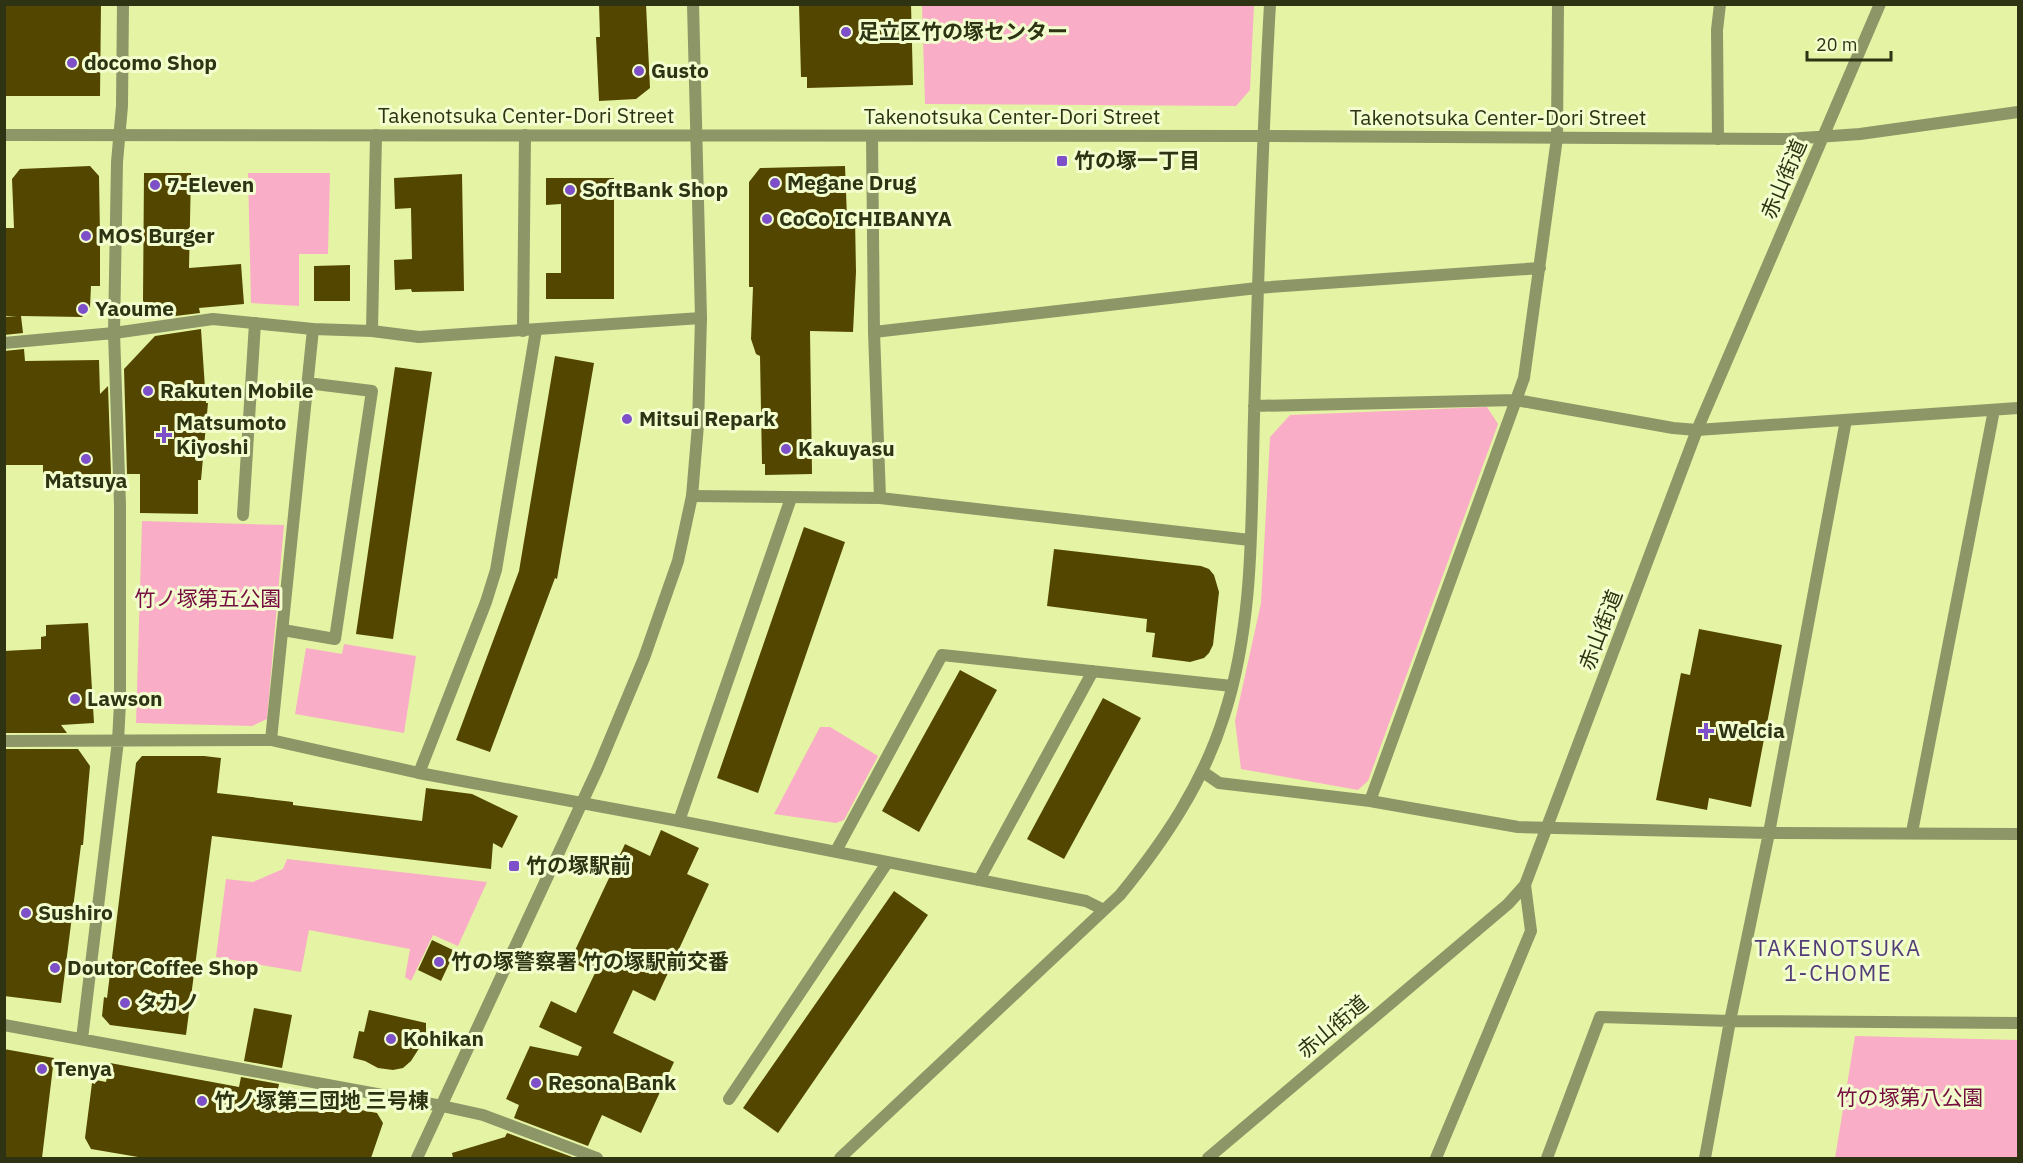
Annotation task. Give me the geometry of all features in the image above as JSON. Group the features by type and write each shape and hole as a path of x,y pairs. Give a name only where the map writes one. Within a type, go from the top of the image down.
{"street":[{"path":"82,1039 118,741 120,703 120,504 114,333 123,4"},
{"path":"417,1158 582,803 644,658 678,561 692,496 698,425 701,318 693,4"},
{"path":"840,1158 1120,895 1155,852 1203,772 1224,716 1239,658 1245,617 1250,540 1257,288 1270,4"},
{"path":"1371,801 1524,378 1557,138 1558,4"},
{"path":"1718,139 1717,30 1720,4"},
{"name":"赤山街道","path":"1208,1158 1498,912 1525,885 1697,430 1880,4"},
{"name":"Takenotsuka Center-Dori Street","path":"4,135 1263,136 1718,139 1860,134 2019,112"},
{"path":"372,331 376,135"},
{"path":"523,331 525,135"},
{"path":"872,136 874,332 880,498"},
{"path":"874,332 1257,288 1540,268"},
{"path":"4,344 213,320 313,329 372,331 419,337 701,318"},
{"path":"243,515 255,323"},
{"path":"271,740 313,329"},
{"path":"419,773 486,602 496,570 536,330"},
{"path":"283,630 334,639 372,391 307,383"},
{"path":"1254,406 1516,400 1673,428 1697,430 2019,408"},
{"path":"1912,832 1994,410"},
{"path":"1705,1158 1730,1021 1769,833 1846,420"},
{"path":"692,496 880,498 1250,540"},
{"path":"679,821 791,498"},
{"path":"836,851 942,655 1232,686"},
{"path":"979,880 1093,671"},
{"path":"4,741 271,740 419,773 836,851 1086,901 1104,910"},
{"path":"1203,772 1219,783 1371,801 1518,827 1769,833 2019,834"},
{"path":"729,1099 887,863"},
{"path":"1436,1158 1531,931 1525,885"},
{"path":"1547,1158 1600,1017 1730,1021 2018,1023"},
{"path":"4,1025 483,1115 597,1158"}],"green space":[{"path":"922,5 1254,5 1250,90 1236,106 925,104"},
{"path":"248,173 330,173 328,254 299,254 299,306 251,303"},
{"path":"1487,407 1498,424 1368,781 1358,790 1241,769 1235,721 1261,603 1270,437 1290,415"},
{"name":"竹ノ塚第五公園","path":"142,521 284,525 267,719 252,726 136,723"},
{"path":"344,644 416,656 404,733 295,714 306,648 342,654"},
{"path":"820,727 830,727 878,756 844,820 836,823 774,814"},
{"path":"287,859 487,882 458,946 433,935 411,981 405,977 410,949 309,930 301,972 216,957 226,879 253,882 283,869"},
{"name":"竹の塚第八公園","path":"1855,1036 2018,1040 2018,1158 1835,1158"}],"building":[{"path":"4,4 101,4 100,96 4,96"},
{"path":"599,4 646,4 650,88 636,99 599,101 596,37 600,37"},
{"path":"799,4 911,4 913,85 807,88 807,77 801,77"},
{"path":"90,166 99,176 100,286 91,286 90,307 82,317 21,316 23,333 4,335 4,317 17,316 4,316 4,228 14,228 12,179 20,169"},
{"path":"845,166 847,218 855,218 856,272 853,332 810,331 812,474 765,475 765,464 762,464 760,356 756,354 751,339 753,287 749,287 749,182 760,168"},
{"path":"144,173 191,173 189,268 241,264 244,304 199,308 200,313 159,318 143,301"},
{"path":"462,174 464,291 395,290 394,260 412,259 411,208 395,209 394,178"},
{"path":"546,178 614,178 614,299 546,299 546,273 561,273 561,204 546,205"},
{"path":"350,265 350,301 314,301 314,266"},
{"path":"201,329 206,403 208,403 201,480 198,480 198,514 140,513 140,474 127,474 124,369 155,336"},
{"path":"24,349 25,361 99,360 100,394 108,386 111,474 43,475 43,465 4,465 4,351"},
{"path":"555,356 594,363 557,579 555,578 490,752 456,740 519,571"},
{"path":"395,367 432,372 393,639 356,634"},
{"path":"804,527 845,542 758,793 717,778"},
{"path":"1054,549 1201,566 1209,569 1214,575 1219,592 1213,645 1209,653 1204,658 1190,662 1152,657 1155,633 1146,632 1147,619 1047,606"},
{"path":"88,623 94,723 61,725 67,733 4,733 4,651 41,649 41,637 46,636 46,625"},
{"path":"1699,629 1782,645 1751,807 1709,798 1707,810 1656,800 1681,673 1690,675"},
{"path":"960,670 997,690 919,832 882,811"},
{"path":"1103,698 1141,718 1064,859 1027,839"},
{"path":"4,749 78,749 90,766 83,845 81,845 61,1003 4,996"},
{"path":"142,756 221,758 217,793 422,821 426,788 472,794 518,816 502,848 493,843 491,869 212,836 186,1035 110,1025 102,1016 104,997 107,998 136,763"},
{"path":"661,830 699,848 687,874 709,884 655,1001 633,990 613,1033 674,1062 641,1133 602,1115 588,1146 514,1118 519,1105 506,1099 530,1046 578,1056 582,1047 539,1027 551,1001 576,1013 595,973 570,961 625,844 650,856"},
{"path":"894,891 928,915 778,1133 743,1108"},
{"path":"432,940 455,951 441,981 418,970"},
{"path":"254,1008 292,1015 282,1068 244,1061"},
{"path":"369,1010 426,1023 426,1034 418,1050 403,1068 393,1070 378,1068 353,1058 359,1031 364,1032"},
{"path":"4,1049 54,1058 42,1158 4,1158"},
{"name":"竹ノ塚第三団地 三号棟","path":"110,1063 239,1087 241,1077 279,1084 277,1094 377,1113 383,1123 371,1158 144,1158 91,1149 85,1138 92,1083 95,1084 96,1080 106,1082"},
{"path":"507,1133 575,1158 453,1158 452,1153 505,1137"}],"place":[{"name":"足立区竹の塚センター","path":"846,32"},
{"name":"docomo Shop","path":"72,63"},
{"name":"Gusto","path":"639,71"},
{"name":"竹の塚一丁目","path":"1062,161"},
{"name":"Megane Drug","path":"775,183"},
{"name":"7-Eleven","path":"155,185"},
{"name":"SoftBank Shop","path":"570,190"},
{"name":"CoCo ICHIBANYA","path":"767,219"},
{"name":"MOS Burger","path":"86,236"},
{"name":"Yaoume","path":"83,309"},
{"name":"Rakuten Mobile","path":"148,391"},
{"name":"Mitsui Repark","path":"627,419"},
{"name":"Matsumoto Kiyoshi","path":"164,435"},
{"name":"Kakuyasu","path":"786,449"},
{"name":"Matsuya","path":"86,459"},
{"name":"Lawson","path":"75,699"},
{"name":"Welcia","path":"1706,731"},
{"name":"竹の塚駅前","path":"514,866"},
{"name":"Sushiro","path":"26,913"},
{"name":"竹の塚警察署 竹の塚駅前交番","path":"439,962"},
{"name":"Doutor Coffee Shop","path":"55,968"},
{"name":"タカノ","path":"125,1003"},
{"name":"Kohikan","path":"391,1039"},
{"name":"Tenya","path":"42,1069"},
{"name":"Resona Bank","path":"536,1083"},
{"name":"竹ノ塚第三団地 三号棟","path":"202,1101"}],"district":[{"name":"TAKENOTSUKA 1-CHOME","path":"1838,960"}]}
